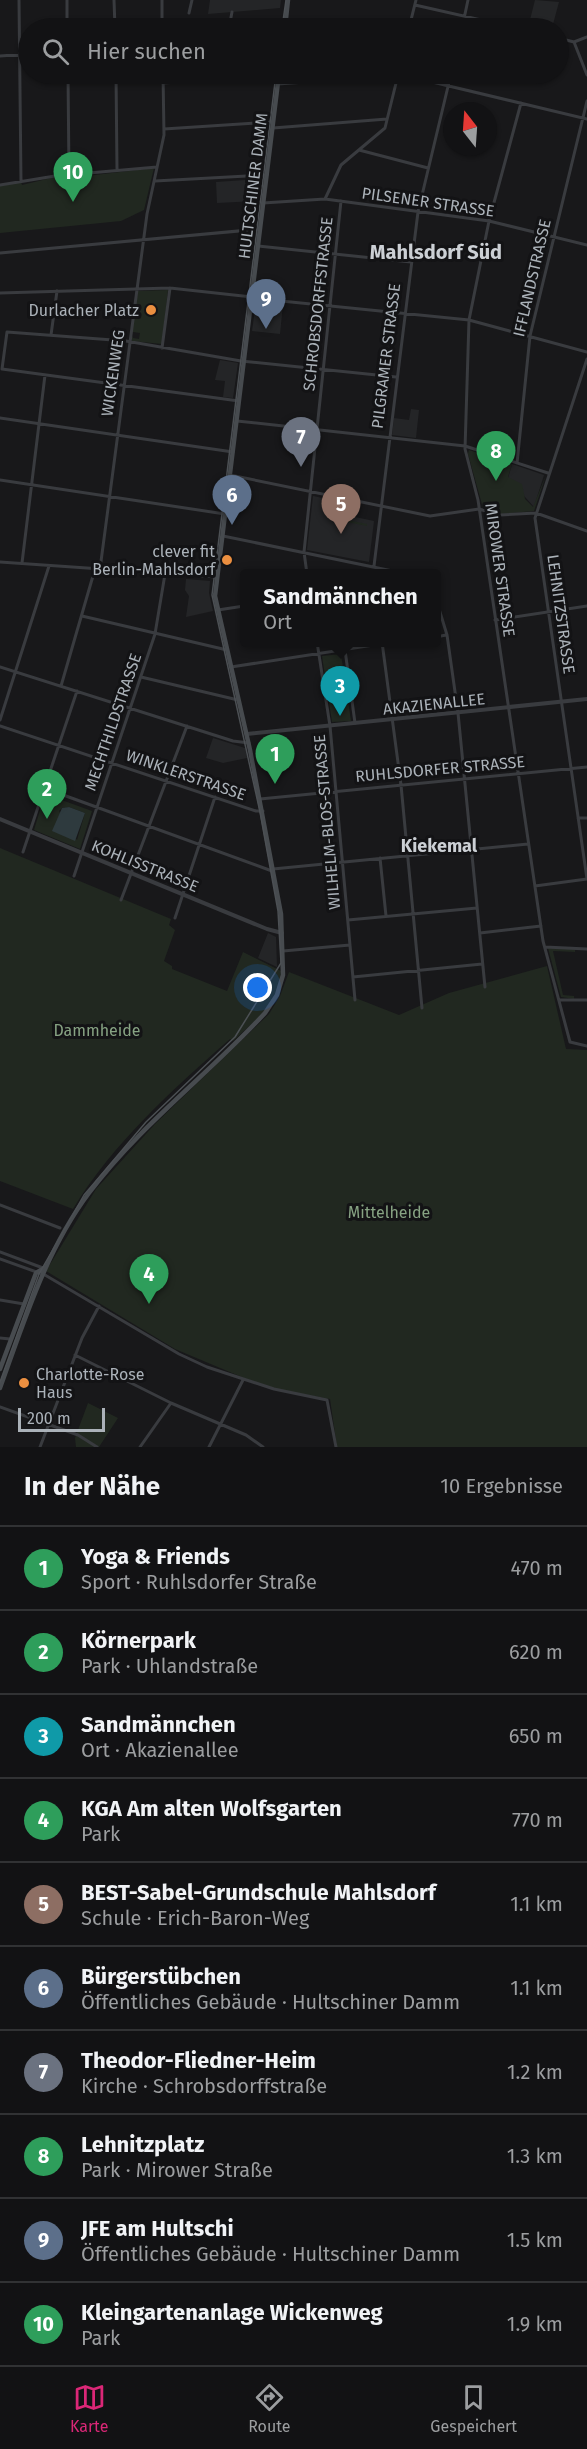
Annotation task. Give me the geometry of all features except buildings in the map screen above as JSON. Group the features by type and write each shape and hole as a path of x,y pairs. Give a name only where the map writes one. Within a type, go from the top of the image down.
{"main road":[{"path":"286,18 288,0"},
{"name":"HULTSCHINER DAMM","path":"44,1270 93,1187 161,1111 265,1013 277,995 283,975 282,933 274,870 249,743 215,596 278,84"},
{"path":"0,1369 36,1273 44,1270"},
{"path":"0,1389 44,1270"}],"street":[{"path":"19,0 19,18"},
{"path":"67,0 67,18"},
{"path":"114,0 115,18"},
{"path":"162,0 162,18"},
{"path":"189,13 192,0"},
{"path":"464,17 468,0"},
{"path":"412,18 416,2 469,18"},
{"path":"231,18 232,12"},
{"path":"569,41 574,42 587,37"},
{"path":"574,42 587,75"},
{"path":"0,56 18,55"},
{"path":"20,84 21,181"},
{"path":"68,84 69,174"},
{"path":"116,84 117,169"},
{"name":"WICKENWEG","path":"100,569 144,239 162,145 163,84"},
{"path":"325,199 341,165 382,130 388,119 396,84"},
{"path":"443,84 585,118"},
{"name":"PILGRAMER STRASSE","path":"372,569 418,212 448,85"},
{"name":"IFFLANDSTRASSE","path":"517,463 530,336 585,118 587,101"},
{"name":"MIROWER STRASSE","path":"521,103 489,221 469,320 465,446 480,509 528,844 545,946 570,1042 587,1046"},
{"path":"273,128 388,119"},
{"path":"164,129 273,122"},
{"path":"359,150 428,168"},
{"path":"0,185 69,174 158,167"},
{"path":"154,181 267,175"},
{"name":"PILSENER STRASSE","path":"263,203 325,199 341,201 489,221 587,245"},
{"name":"SCHROBSDORFFSTRASSE","path":"304,552 341,201"},
{"path":"0,254 260,229"},
{"path":"258,246 411,262"},
{"path":"0,293 170,288 330,307 469,320 587,352"},
{"path":"162,348 170,288"},
{"path":"51,335 57,291"},
{"path":"239,401 1,369 7,332 129,342 244,361 396,377"},
{"name":"LEHNITZSTRASSE","path":"587,359 536,513 587,879"},
{"path":"22,563 45,375"},
{"path":"0,418 232,452"},
{"path":"237,421 465,446 549,474"},
{"path":"230,476 434,516 480,509 500,515 536,513 587,531"},
{"path":"0,480 225,514"},
{"path":"222,536 386,569"},
{"path":"304,552 306,569"},
{"path":"0,562 217,578"},
{"path":"0,720 49,566"},
{"path":"61,686 95,569"},
{"name":"MECHTHILDSTRASSE","path":"74,876 155,634 165,574"},
{"path":"495,620 587,606"},
{"path":"218,610 240,607"},
{"path":"441,615 447,635 458,713 485,987"},
{"path":"82,616 227,650"},
{"path":"441,636 447,635"},
{"name":"WILHELM-BLOS-STRASSE","path":"318,647 330,726 355,999"},
{"path":"231,667 361,647"},
{"path":"384,647 401,785 422,1008"},
{"path":"345,650 355,723"},
{"path":"0,667 187,726 249,743"},
{"path":"141,678 239,700"},
{"path":"23,852 77,691"},
{"name":"AKAZIENALLEE","path":"247,734 587,699"},
{"name":"WINKLERSTRASSE","path":"0,726 256,812 263,811"},
{"path":"121,900 187,726"},
{"name":"RUHLSDORFER STRASSE","path":"260,799 587,767"},
{"path":"44,788 268,872 342,862 528,844"},
{"path":"175,918 215,797"},
{"path":"578,818 587,818"},
{"name":"KOHLISSTRASSE","path":"0,819 282,933"},
{"path":"380,858 386,916"},
{"path":"535,886 587,879"},
{"path":"348,920 477,908"},
{"path":"480,933 541,926"},
{"path":"283,951 350,945"},
{"path":"545,946 587,949"},
{"path":"353,976 482,964"},
{"path":"560,1000 587,1000"},
{"path":"0,1205 60,1228"},
{"path":"0,1252 44,1270 179,1354 243,1380 327,1400 336,1447"},
{"path":"0,1260 36,1273"},
{"path":"0,1300 24,1304"},
{"path":"40,1447 75,1355 99,1306"},
{"path":"0,1338 10,1339"},
{"path":"75,1355 171,1403 246,1435 263,1447"},
{"path":"209,1447 243,1380"},
{"path":"140,1447 171,1403"},
{"path":"0,1407 78,1435 97,1447"}],"shaded area":[{"path":"210,0 281,0 280,8 208,14"},
{"path":"535,0 559,2 555,18 530,18"},
{"path":"261,179 258,201 217,203 216,182"},
{"path":"256,302 283,304 280,334 252,331"},
{"path":"220,360 238,363 233,398 223,397 225,381 215,380"},
{"path":"411,409 419,410 416,438 392,435 394,418 409,420"},
{"path":"512,464 544,475 534,507 508,478"},
{"path":"313,496 357,505 355,517 374,521 369,562 307,550"},
{"path":"186,579 210,581 209,593 213,611 186,617 189,596 185,590"},
{"path":"213,738 245,748 247,758 223,763 206,758"},
{"path":"69,807 85,813 75,841 52,831 62,808"},
{"path":"268,933 276,937 277,967 258,958"}],"green space":[{"path":"154,168 144,210 121,221 0,233 0,186 21,182 22,185 55,177 69,178"},
{"name":"Durlacher Platz","path":"168,290 162,344 132,341 131,334 133,338 139,339 140,333 133,332 132,328 138,291"},
{"path":"469,450 512,464 508,477 522,484 525,499 533,507 546,475 534,511 500,514 483,508 468,454"},
{"path":"335,502 353,506 351,519 332,517 367,524 367,526 327,518 328,512 333,513"},
{"path":"341,654 351,721 332,722 322,656"},
{"path":"45,794 92,811 80,849 34,830","holes":["69,807 85,813 77,840 59,811"]},
{"name":"Dammheide","path":"0,848 171,919 169,925 175,930 164,961 172,966 172,969 227,991 243,952 281,971 276,992 264,1011 233,1041 230,1039 208,1058 145,1118 106,1162 73,1209 0,1181"},
{"path":"548,948 575,949 575,952 553,951 563,995 574,996 574,999 561,997"},
{"name":"Mittelheide","path":"547,966 566,1049 587,1050 587,1447 337,1447 330,1399 280,1390 244,1378 175,1349 46,1271 96,1189 155,1124 269,1014 280,996 289,972 399,1015 449,993"},
{"path":"88,1403 118,1418 99,1447 76,1447 75,1438"}],"tram line":[{"path":"283,18 286,0"},
{"path":"0,1382 39,1274 84,1195 146,1122 235,1037 281,963 278,911 260,812 212,595 275,84"}],"place":[{"name":"Kleingartenanlage Wickenweg","path":"73,202"},
{"name":"Durlacher Platz","path":"151,310"},
{"name":"JFE am Hultschi","path":"266,329"},
{"name":"Theodor-Fliedner-Heim","path":"301,467"},
{"name":"Lehnitzplatz","path":"496,481"},
{"name":"Bürgerstübchen","path":"232,525"},
{"name":"BEST-Sabel-Grundschule Mahlsdorf","path":"341,534"},
{"name":"clever fit Berlin-Mahlsdorf","path":"227,560"},
{"name":"Sandmännchen","path":"340,716"},
{"name":"Yoga & Friends","path":"275,784"},
{"name":"Körnerpark","path":"47,819"},
{"name":"KGA Am alten Wolfsgarten","path":"149,1304"},
{"name":"Charlotte-Rose Haus","path":"24,1383"}],"district":[{"name":"Mahlsdorf Süd","path":"436,252"},
{"name":"Kiekemal","path":"439,846"}]}
